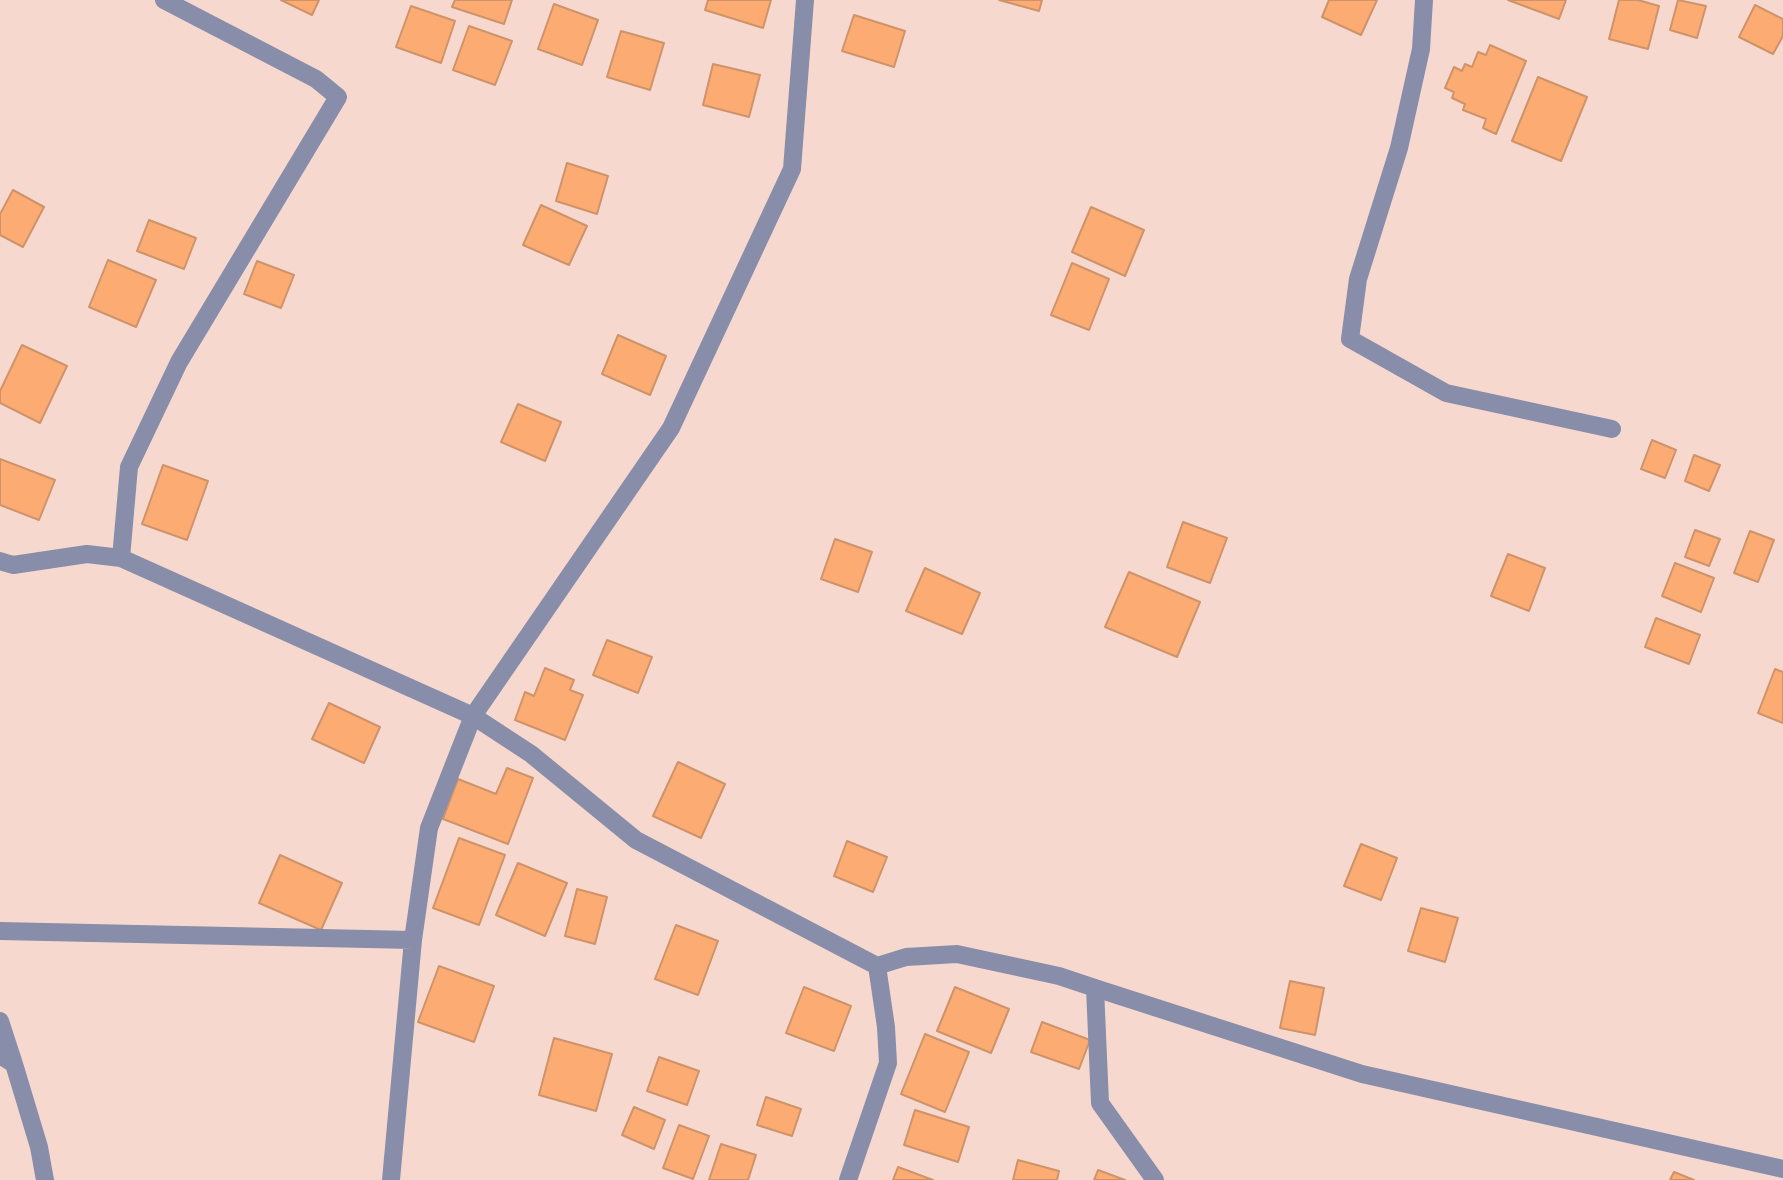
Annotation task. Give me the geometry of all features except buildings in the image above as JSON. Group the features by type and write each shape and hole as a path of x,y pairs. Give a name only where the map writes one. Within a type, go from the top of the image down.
{"street":[{"path":"121,558 129,467 179,362 338,97 316,79 164,0"},
{"path":"391,1180 412,940 429,828 473,716 671,428 792,169 805,0"},
{"path":"1423,0 1418,61 1399,148 1358,279 1350,339 1446,393 1612,429"},
{"path":"0,561 13,565 88,554 121,558 473,716 531,754 636,840 877,966 906,957 957,954 1059,976 1362,1074 1783,1169"},
{"path":"0,931 412,940"},
{"path":"848,1180 888,1063 877,966"},
{"path":"1095,988 1100,1103 1155,1180"},
{"path":"0,1021 7,1059 39,1147 45,1180"}]}
